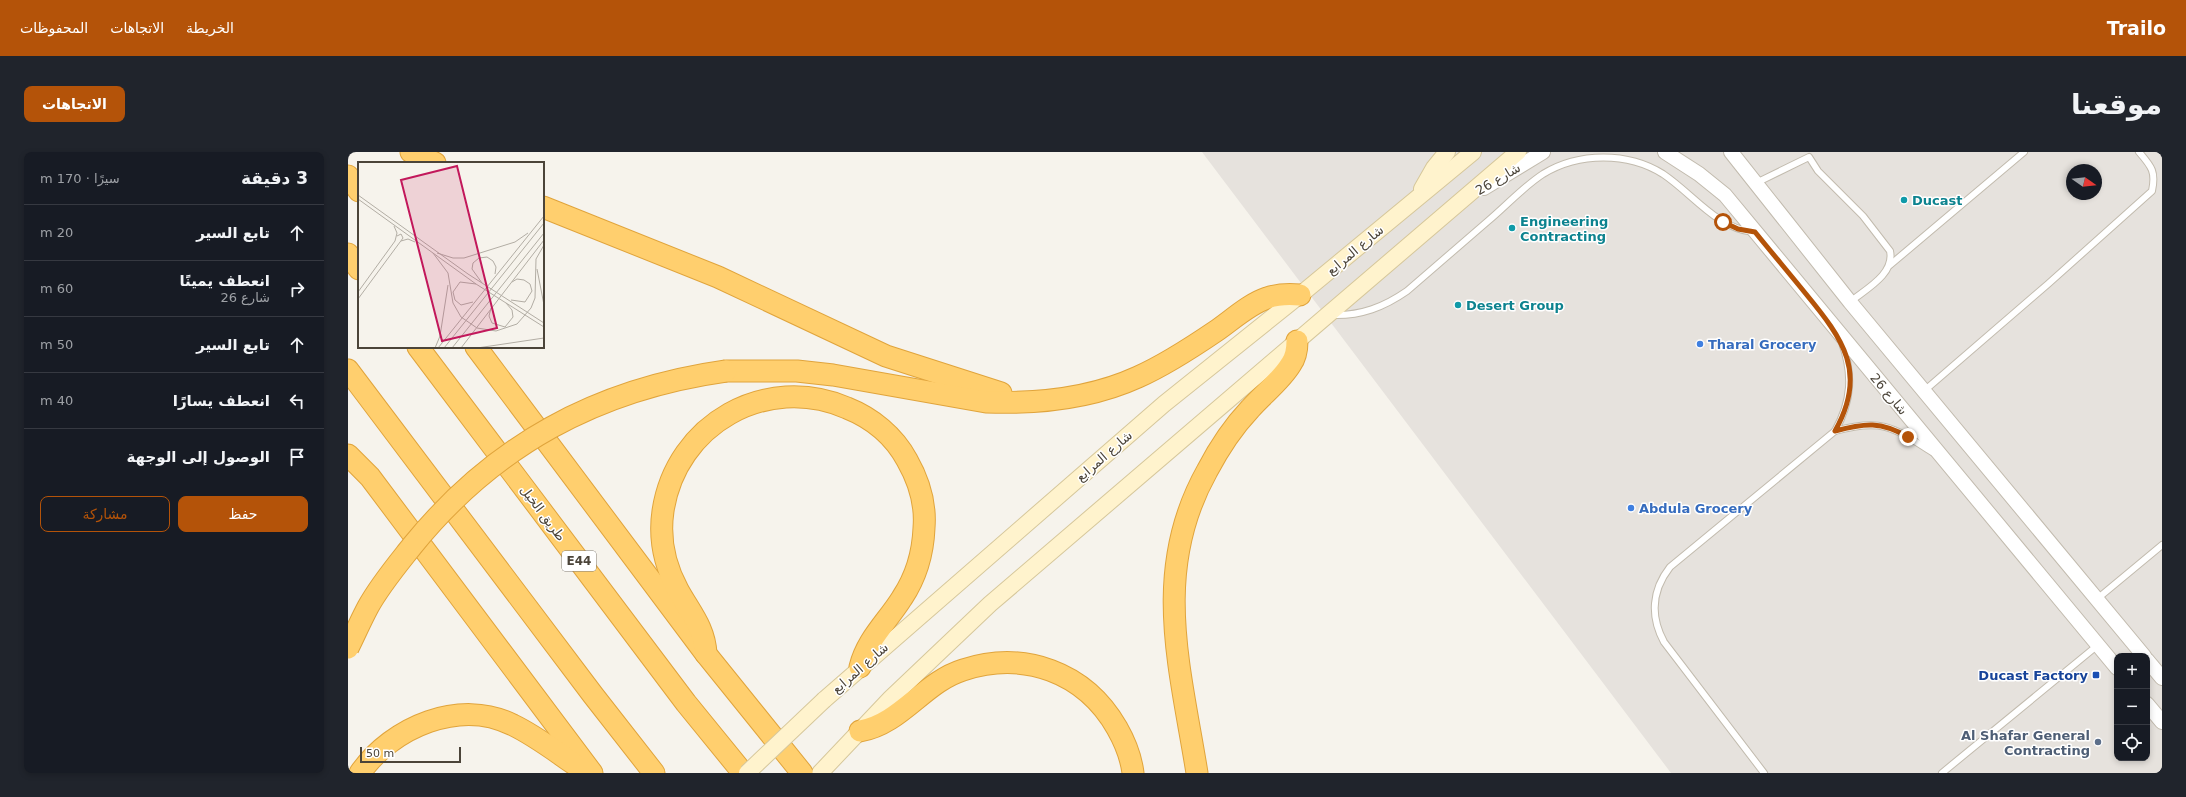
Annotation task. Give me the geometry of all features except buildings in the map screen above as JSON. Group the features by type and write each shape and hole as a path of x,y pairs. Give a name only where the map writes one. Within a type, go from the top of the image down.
{"highway":[{"path":"411,152 433,162"},
{"path":"348,176 358,190"},
{"path":"544,207 731,282 886,356 1030,402"},
{"path":"348,254 358,268"},
{"path":"348,648 368,606 398,564 428,526 466,488 508,454 554,425 600,404 640,389 688,376 726,371 798,371 833,375 980,401 1030,402 1085,395 1131,380 1193,347 1256,303 1278,295 1300,295"},
{"path":"1197,773 1174,635 1174,576 1178,547 1186,519 1206,472 1233,429 1291,364 1297,349 1297,341"},
{"name":"طريق الخيل","path":"419,348 686,703 743,773"},
{"path":"477,348 706,654 802,773"},
{"path":"348,370 593,695 654,773"},
{"path":"706,654 700,625 672,577 663,546 663,511 674,472 687,451 702,433 721,418 746,405 777,396 808,396 837,403 862,414 884,430 902,450 915,474 923,500 925,526 922,552 914,577 902,598 869,642 860,667"},
{"path":"348,455 370,477 592,773"},
{"path":"860,731 885,723 944,679 963,670 1007,663 1029,665 1050,670 1070,679 1089,691 1108,711 1123,737 1132,762 1133,773"},
{"path":"360,773 381,748 406,730 436,719 461,715 487,716 512,724 587,773"}],"main road":[{"path":"1416,199 1434,168 1447,152"},
{"name":"شارع المرابع","path":"747,773 860,667 1164,404 1300,295 1473,152"},
{"path":"820,773 924,666 990,604 1453,206 1518,152"}],"street":[{"name":"شارع 26","path":"1453,206 1543,152"},
{"name":"شارع 26","path":"1665,152 1700,174 1725,195 2114,664"},
{"path":"1685,152 1710,174 1725,195"},
{"path":"1731,152 1850,302 2141,653"},
{"path":"2150,664 2162,678"},
{"path":"2150,708 2162,722"}],"lane":[{"path":"1755,184 1809,157 1815,152"},
{"path":"1890,265 2024,152"},
{"path":"1924,391 2152,192 2155,178 2150,165 2140,152"},
{"path":"1326,315 1361,313 1393,301 1408,291 1542,174 1571,160 1587,157 1618,157 1648,166 1675,183 1723,222 1738,229 1755,232"},
{"path":"1809,157 1818,171 1863,216 1890,251 1890,265 1887,272 1850,302"},
{"path":"1764,773 1664,642 1659,633 1654,614 1656,594 1664,575 1670,567 1835,431 1845,410 1850,388 1847,357 1834,328"},
{"path":"1835,431 1868,424 1889,427 1943,459"},
{"path":"2097,600 2162,545"},
{"path":"1942,773 2098,645"}],"shaded area":[{"path":"1202,152 2162,152 2162,773 1671,773"}],"place":[{"name":"Ducast","path":"1904,200"},
{"name":"Engineering Contracting","path":"1512,228"},
{"name":"Desert Group","path":"1458,305"},
{"name":"Tharal Grocery","path":"1700,344"},
{"name":"Abdula Grocery","path":"1631,508"},
{"name":"Ducast Factory","path":"2096,675"},
{"name":"Al Shafar General Contracting","path":"2098,742"}],"route":[{"path":"1723,222 1738,229 1755,232 1834,328 1842,343 1850,372 1848,403 1843,418 1835,431 1856,425 1879,424 1899,431 1908,437"}]}
